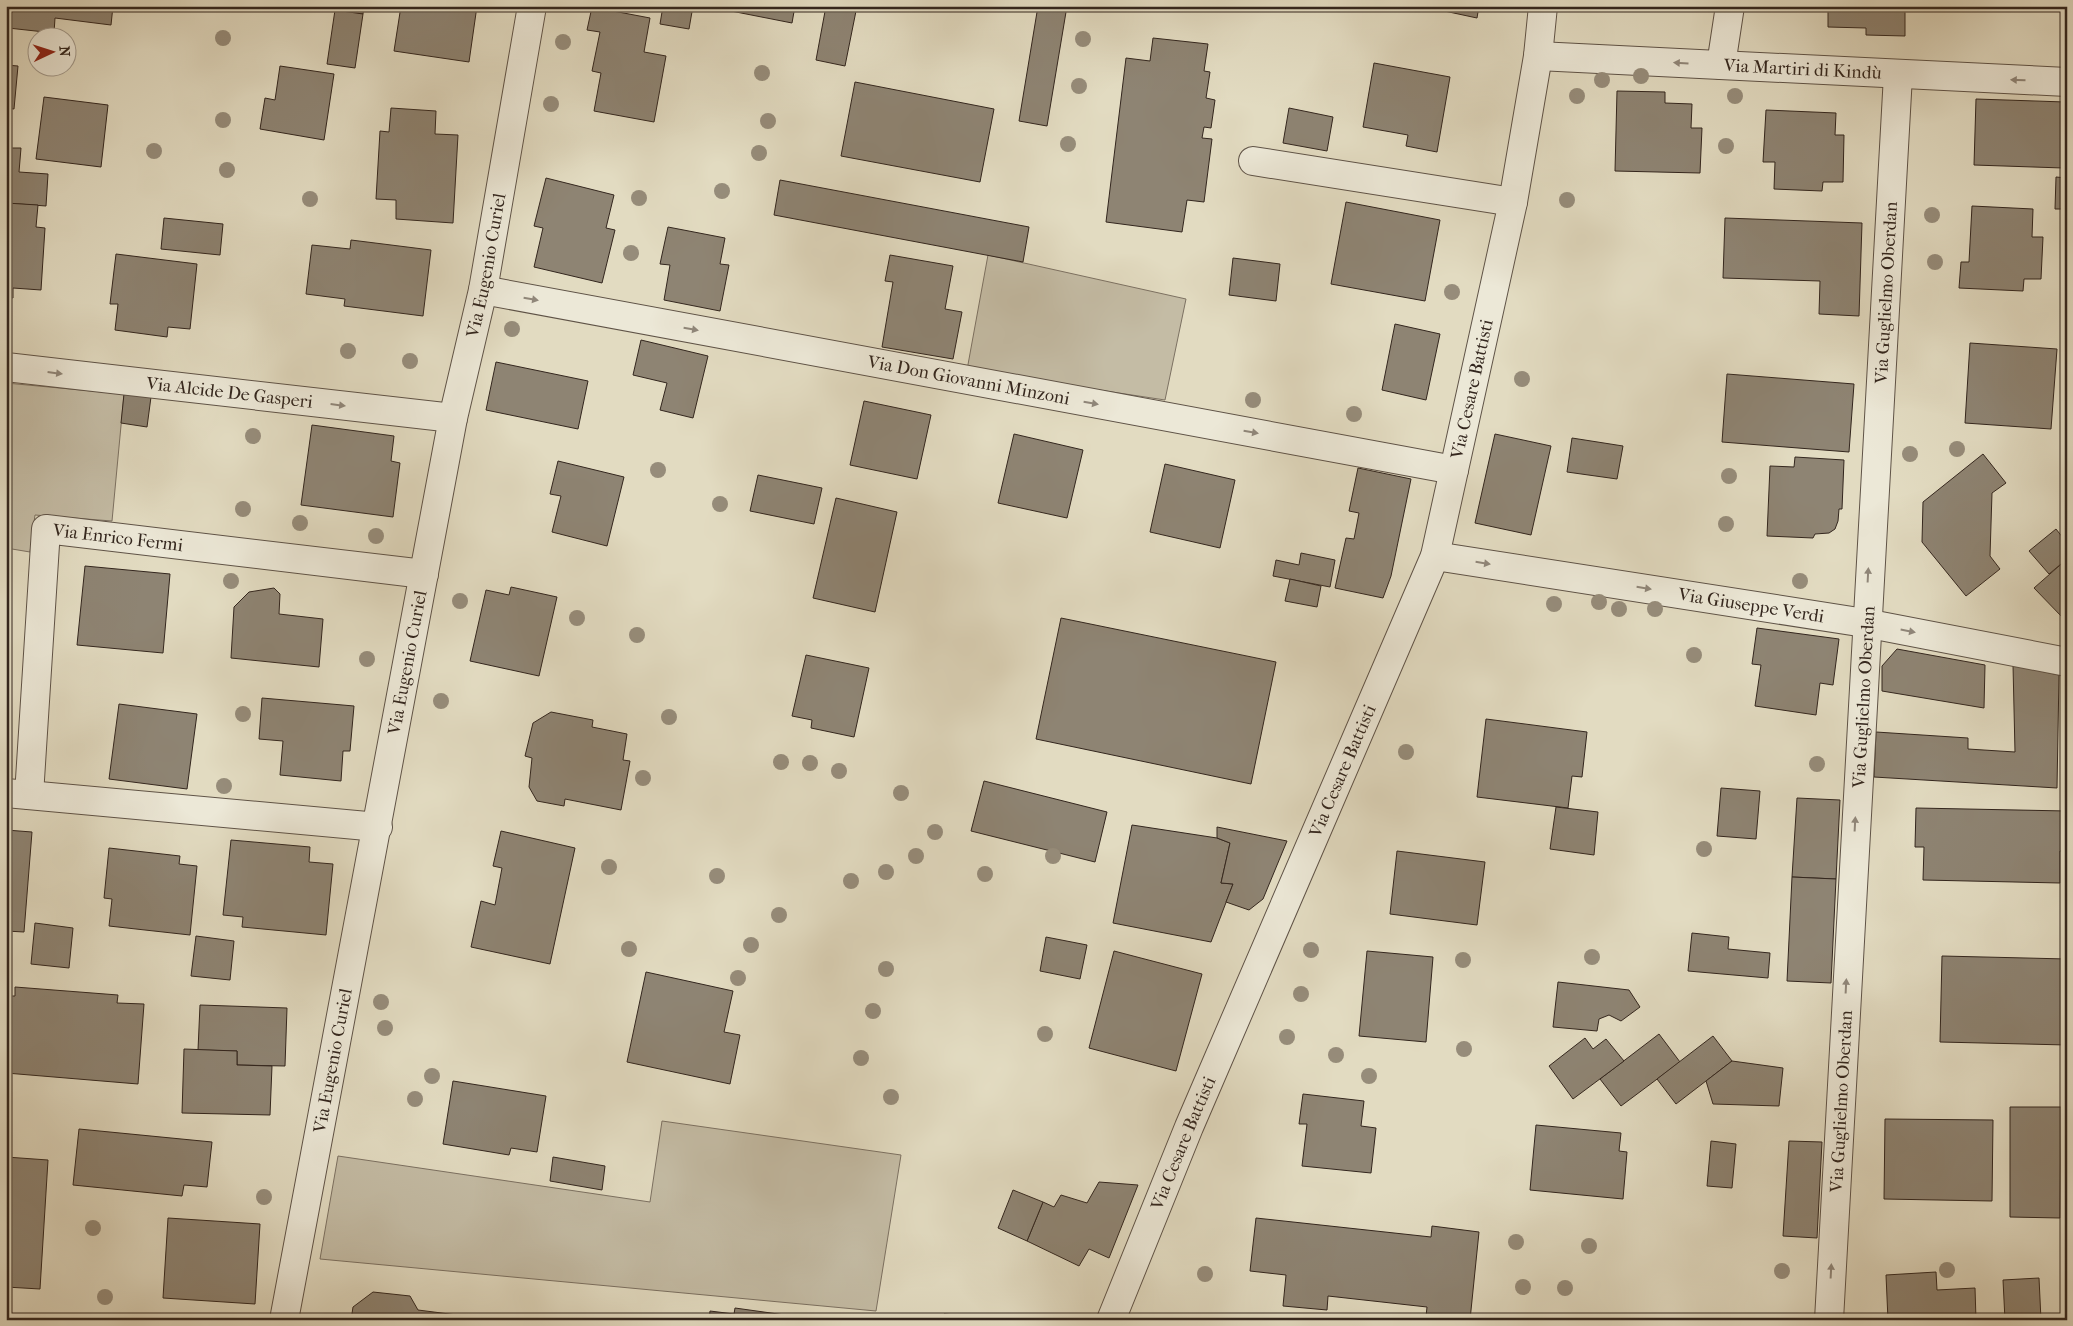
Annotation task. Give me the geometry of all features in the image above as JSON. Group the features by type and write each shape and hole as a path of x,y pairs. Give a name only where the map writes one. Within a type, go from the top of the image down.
{"street":[{"name":"Via Eugenio Curiel","path":"284,1320 378,827 453,418 483,290 532,6"},
{"name":"Via Cesare Battisti","path":"1111,1320 1189,1127 1435,556 1513,202 1538,56 1543,6"},
{"path":"1721,65 1730,6"},
{"name":"Via Martiri di Kindù","path":"1538,56 2067,82"},
{"name":"Via Guglielmo Oberdan","path":"1829,1320 1866,623 1898,75"},
{"path":"1253,161 1513,202"},
{"name":"Via Don Giovanni Minzoni","path":"483,290 1454,470"},
{"name":"Via Alcide De Gasperi","path":"6,367 453,418"},
{"name":"Via Enrico Fermi","path":"378,827 17,794 46,529 424,574"},
{"name":"Via Giuseppe Verdi","path":"1435,556 1866,623 2067,662"}],"shaded area":[{"path":"988,255 1186,299 1165,400 967,370"},
{"path":"6,383 124,394 112,521 35,515 30,552 6,548"},
{"path":"662,1121 901,1155 876,1311 320,1259 338,1156 650,1202"}],"building":[{"path":"11,6 113,6 111,25 55,18 54,28 28,28 28,30 8,28"},
{"path":"335,6 364,6 363,14 335,10"},
{"path":"401,6 477,6 469,62 394,51"},
{"path":"663,6 693,6 689,29 660,24"},
{"path":"732,6 795,6 792,23 731,11"},
{"path":"826,6 857,6 845,66 816,60"},
{"path":"1038,6 1067,6 1047,126 1019,121"},
{"path":"1421,6 1479,6 1477,18"},
{"path":"1828,6 1905,6 1905,36 1866,35 1866,28 1828,27"},
{"path":"592,7 650,18 644,52 666,56 654,122 594,111 601,73 592,71 600,32 587,30"},
{"path":"335,10 363,14 355,68 327,64"},
{"path":"1153,38 1208,44 1204,71 1210,72 1206,98 1215,100 1211,128 1204,127 1202,138 1212,139 1204,202 1187,200 1182,232 1106,222 1126,58 1150,61"},
{"path":"1374,63 1450,77 1437,152 1406,146 1408,135 1363,127"},
{"path":"6,65 18,66 14,109 6,108"},
{"path":"280,66 334,74 324,140 260,129 265,98 275,100"},
{"path":"855,82 994,109 980,182 841,156"},
{"path":"1617,91 1665,92 1665,103 1692,104 1691,128 1702,128 1700,173 1615,171"},
{"path":"44,97 108,105 101,167 36,159"},
{"path":"1976,99 2065,102 2063,168 1974,165"},
{"path":"391,108 436,111 435,134 458,135 453,223 396,219 396,200 376,199 380,131 389,132"},
{"path":"1289,108 1333,117 1327,151 1283,143"},
{"path":"1766,110 1836,113 1835,135 1844,135 1843,182 1823,182 1822,191 1774,189 1775,162 1763,162"},
{"path":"6,148 21,148 19,172 48,174 46,206 6,203"},
{"path":"2056,177 2067,178 2067,209 2055,209"},
{"path":"546,178 614,195 606,228 615,230 602,283 534,267 543,228 534,226"},
{"path":"780,180 1029,227 1023,262 774,215"},
{"path":"1346,202 1440,220 1425,301 1331,284"},
{"path":"6,203 38,205 36,227 45,228 41,290 13,288 13,298 6,297"},
{"path":"1972,206 2033,209 2032,237 2043,237 2041,279 2024,279 2023,291 1959,288 1961,262 1969,262"},
{"path":"164,218 223,224 220,255 161,249"},
{"path":"1725,218 1862,223 1859,316 1819,314 1820,281 1723,278"},
{"path":"668,227 725,238 720,264 729,265 720,311 664,300 670,265 660,264"},
{"path":"351,240 431,250 423,316 344,306 345,299 306,294 312,245 350,249"},
{"path":"116,254 197,264 190,329 168,327 167,337 115,330 118,304 110,304"},
{"path":"890,255 953,266 945,309 962,312 953,359 882,347 893,282 885,281"},
{"path":"1233,258 1280,264 1276,301 1229,295"},
{"path":"1395,324 1440,334 1426,400 1382,390"},
{"path":"641,340 708,356 693,418 660,410 667,383 633,375"},
{"path":"1970,343 2057,349 2051,429 1965,423"},
{"path":"496,362 588,381 578,429 486,410"},
{"path":"1727,374 1854,384 1849,452 1722,442"},
{"path":"124,394 151,397 147,427 121,423"},
{"path":"864,401 931,415 917,479 850,465"},
{"path":"312,425 394,436 391,461 400,463 393,517 301,505"},
{"path":"1014,434 1083,450 1067,518 998,503"},
{"path":"1495,434 1551,446 1531,535 1475,523"},
{"path":"1572,438 1623,446 1617,479 1567,472"},
{"path":"1983,454 2006,483 1992,493 1990,556 2000,569 1966,596 1922,542 1923,502"},
{"path":"1795,457 1844,460 1842,509 1839,509 1838,521 1835,529 1829,533 1815,534 1813,538 1767,536 1770,466 1794,467"},
{"path":"558,461 624,477 607,546 552,532 561,496 550,494"},
{"path":"1165,464 1235,480 1220,548 1150,532"},
{"path":"1358,468 1411,479 1391,576 1383,598 1335,588 1346,538 1354,539 1359,513 1349,511"},
{"path":"758,475 822,488 814,524 750,511"},
{"path":"836,498 897,512 875,612 813,598"},
{"path":"2056,529 2067,543 2067,559 2049,574 2029,551"},
{"path":"1301,553 1335,560 1330,587 1273,576 1276,560 1299,565"},
{"path":"2067,559 2067,616 2063,618 2034,588"},
{"path":"85,566 170,574 163,653 77,645"},
{"path":"1290,579 1321,586 1317,607 1285,601"},
{"path":"511,587 557,597 539,676 470,661 486,590 509,595"},
{"path":"274,588 280,594 279,614 323,619 319,667 231,658 234,607 249,592"},
{"path":"1061,618 1276,662 1251,784 1036,739"},
{"path":"1757,628 1839,639 1833,685 1820,683 1816,715 1755,706 1761,665 1752,664"},
{"path":"1897,649 1985,665 1984,708 1882,691 1882,666"},
{"path":"806,655 869,668 854,737 811,728 812,720 792,716"},
{"path":"2013,665 2059,675 2057,788 1874,777 1876,732 1968,738 1968,749 2015,752"},
{"path":"262,698 354,706 350,751 343,751 341,781 280,775 283,741 259,739"},
{"path":"119,704 197,714 187,789 109,779"},
{"path":"551,712 593,720 592,727 627,734 623,760 630,761 621,810 565,799 564,806 537,801 529,787 532,758 525,756 533,723"},
{"path":"1486,719 1587,732 1582,777 1572,776 1568,808 1477,797"},
{"path":"984,781 1107,812 1095,862 971,831"},
{"path":"1721,788 1760,791 1756,839 1717,836"},
{"path":"1797,798 1840,800 1836,879 1792,877"},
{"path":"1556,807 1598,812 1594,855 1550,849"},
{"path":"1916,808 2067,811 2067,851 2060,851 2060,883 1923,880 1924,847 1915,847"},
{"path":"1132,825 1217,838 1230,843 1221,883 1233,884 1211,942 1113,923"},
{"path":"1217,827 1287,841 1263,899 1249,910 1226,902 1233,884 1221,883 1230,843 1217,838"},
{"path":"6,830 32,832 24,932 6,931"},
{"path":"501,831 575,848 550,964 471,947 481,901 495,905 502,868 493,866"},
{"path":"231,840 310,847 309,862 333,864 326,935 242,927 243,917 223,915"},
{"path":"109,848 180,856 179,864 197,866 190,935 109,926 112,899 104,898"},
{"path":"1397,851 1485,862 1477,925 1390,914"},
{"path":"1792,877 1836,879 1831,983 1787,981"},
{"path":"35,923 73,928 69,968 31,964"},
{"path":"1692,933 1729,937 1728,949 1770,953 1768,978 1688,971"},
{"path":"196,936 234,941 230,980 191,976"},
{"path":"1046,937 1087,945 1080,979 1040,971"},
{"path":"1114,951 1202,974 1176,1071 1089,1048"},
{"path":"1367,951 1433,957 1426,1042 1359,1036"},
{"path":"1942,956 2067,959 2067,1045 1940,1042"},
{"path":"646,972 733,991 724,1032 740,1035 730,1084 627,1062"},
{"path":"1558,982 1629,990 1640,1007 1621,1021 1609,1015 1599,1019 1597,1031 1553,1027"},
{"path":"15,987 118,995 117,1003 144,1004 138,1084 6,1073 6,996 15,996"},
{"path":"200,1005 287,1008 285,1066 237,1065 237,1051 198,1050"},
{"path":"1659,1034 1680,1062 1621,1106 1600,1079"},
{"path":"1713,1036 1732,1061 1676,1104 1657,1079"},
{"path":"1585,1038 1593,1049 1606,1039 1624,1061 1573,1099 1549,1066"},
{"path":"184,1049 237,1051 237,1065 272,1066 270,1115 182,1113"},
{"path":"1732,1061 1783,1068 1779,1106 1713,1104 1706,1081"},
{"path":"453,1081 546,1096 537,1152 511,1148 509,1155 443,1144"},
{"path":"1303,1094 1364,1101 1361,1126 1376,1128 1371,1173 1302,1166 1307,1124 1299,1124"},
{"path":"2010,1107 2061,1107 2060,1218 2010,1217"},
{"path":"1885,1119 1993,1120 1992,1201 1884,1199"},
{"path":"1536,1125 1621,1133 1619,1151 1627,1152 1623,1199 1530,1190"},
{"path":"79,1129 212,1142 207,1187 184,1185 182,1196 73,1185"},
{"path":"1711,1141 1736,1144 1732,1188 1707,1186"},
{"path":"1789,1141 1822,1142 1817,1238 1783,1236"},
{"path":"6,1157 48,1160 40,1289 6,1287"},
{"path":"553,1157 605,1166 602,1190 550,1181"},
{"path":"1099,1182 1138,1185 1109,1258 1089,1249 1079,1266 1027,1241 1043,1202 1054,1207 1061,1195 1087,1203"},
{"path":"1013,1190 1043,1202 1027,1241 998,1228"},
{"path":"168,1218 260,1224 255,1304 163,1298"},
{"path":"1256,1218 1431,1237 1432,1226 1479,1232 1470,1320 1426,1317 1427,1307 1328,1296 1327,1310 1283,1306 1286,1275 1250,1271"},
{"path":"1936,1272 1937,1290 1975,1288 1976,1320 1888,1320 1886,1275"},
{"path":"2039,1278 2041,1320 2005,1320 2003,1280"},
{"path":"373,1292 410,1296 418,1310 465,1316 465,1320 351,1320 353,1307"},
{"path":"735,1308 785,1315 784,1320 709,1320 710,1311 734,1314"},
{"path":"944,1314 1019,1320 944,1320"}]}
